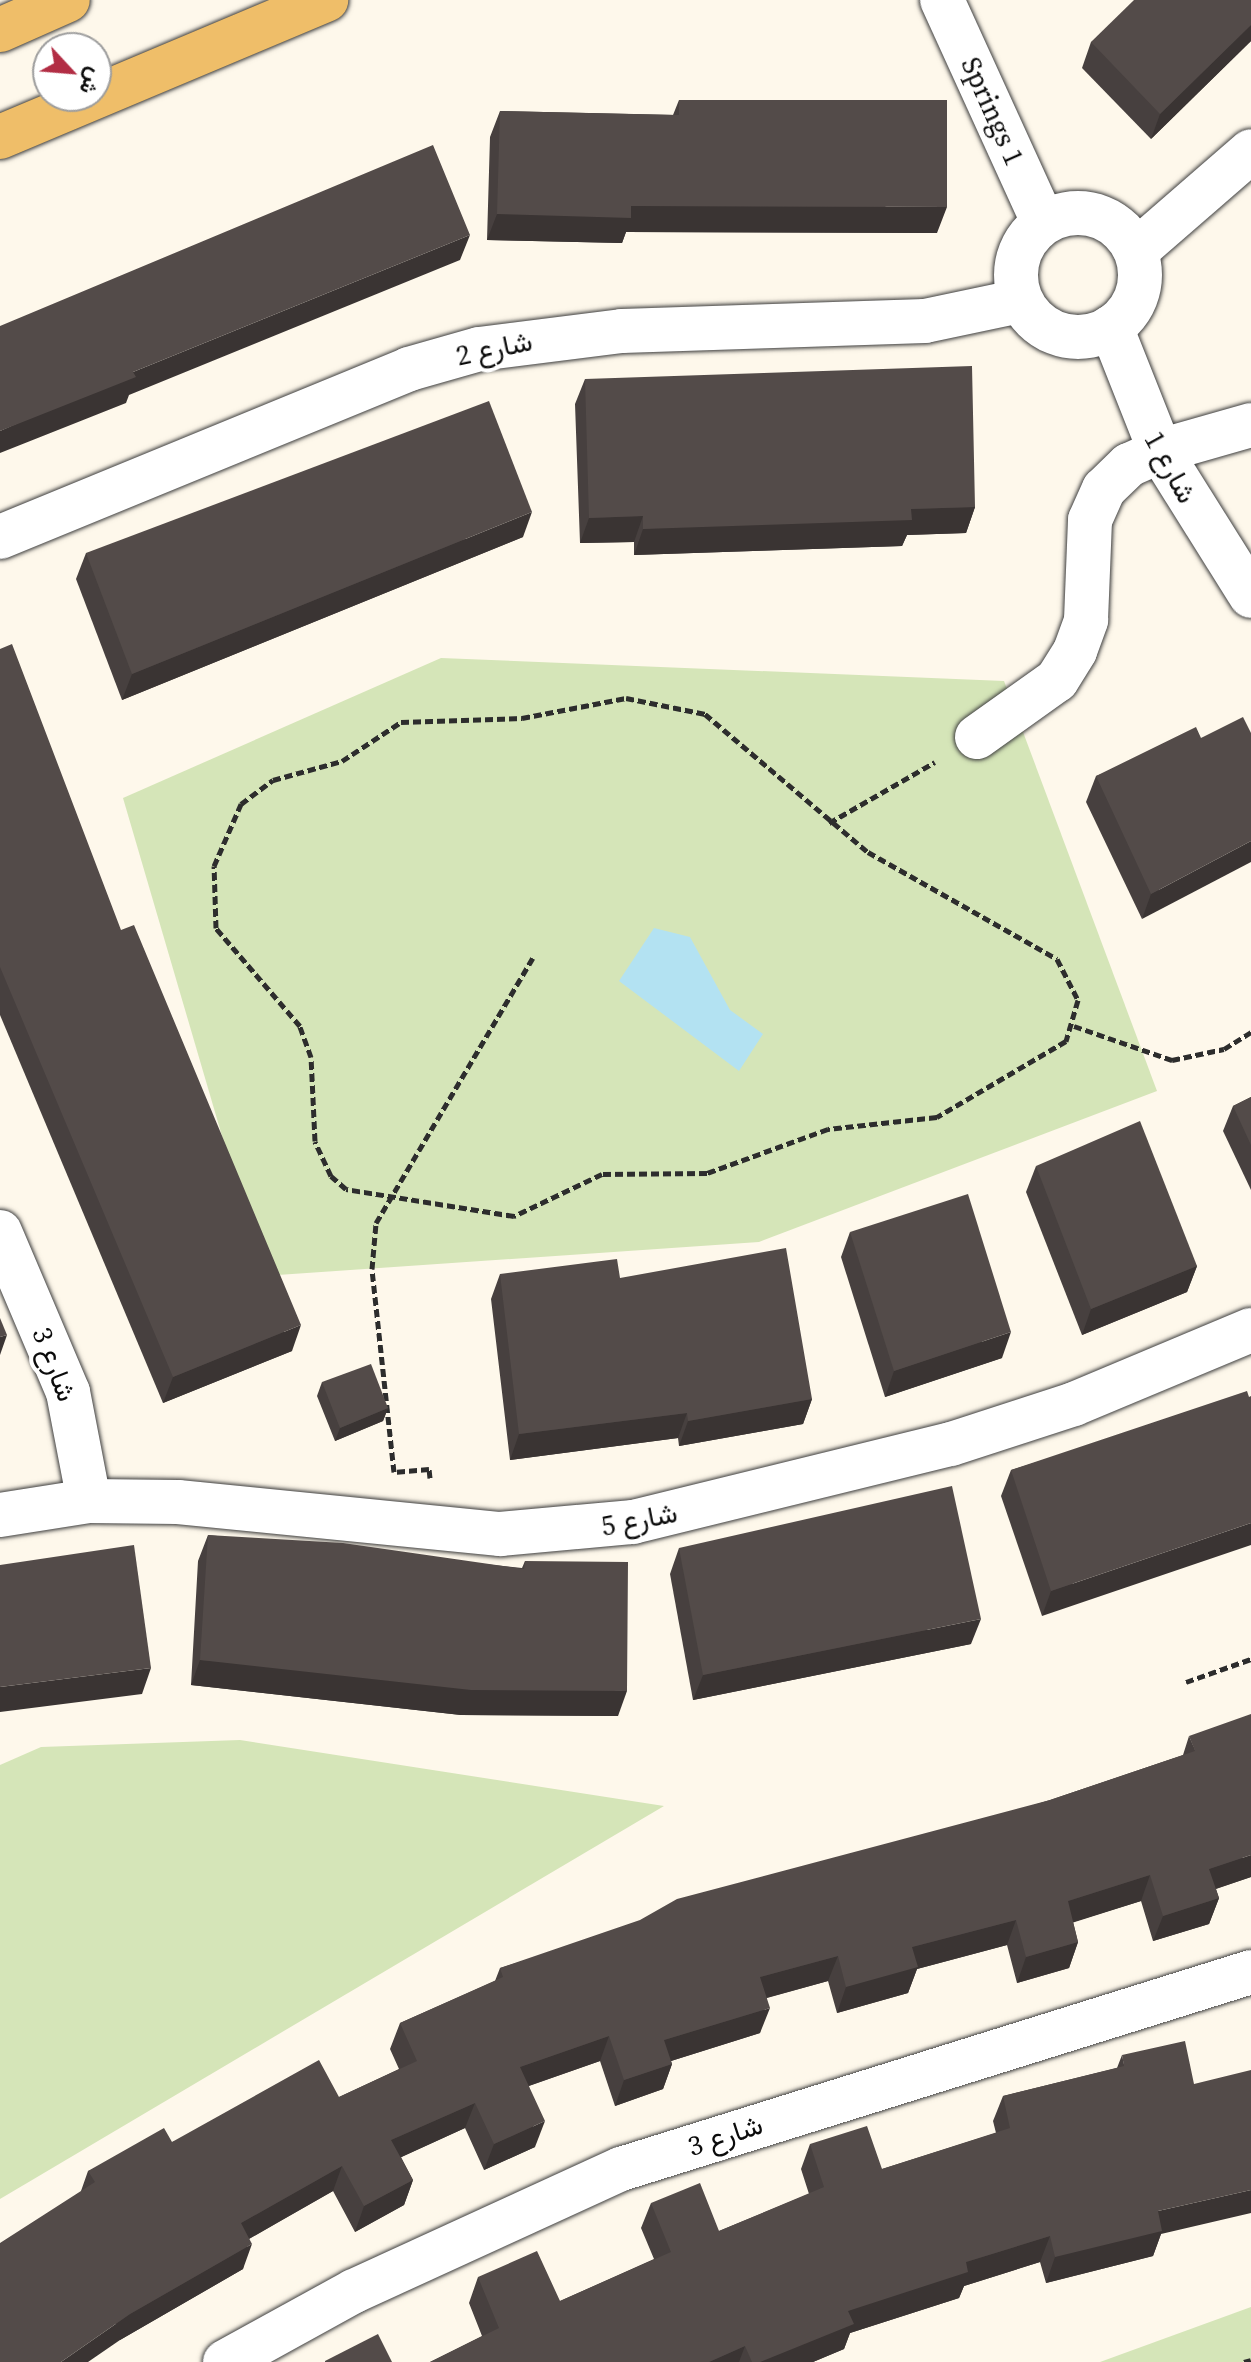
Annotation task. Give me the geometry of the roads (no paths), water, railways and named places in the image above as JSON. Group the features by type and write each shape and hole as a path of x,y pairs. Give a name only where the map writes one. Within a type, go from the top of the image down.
{"main road":[{"path":"0,30 68,0"},
{"path":"0,137 326,0"}],"street":[{"name":"Springs 1","path":"942,0 1043,222"},
{"path":"1136,251 1251,151"},
{"path":"1085,212 1124,232 1136,251 1137,294 1111,327 1070,337 1050,331 1020,301 1017,258 1043,222 1085,212"},
{"name":"شارع 2","path":"0,537 409,369 479,349 622,331 925,321 1020,301"},
{"name":"شارع 1","path":"1111,327 1160,451 1251,596"},
{"path":"977,737 1057,680 1086,620 1090,520 1104,489 1129,465 1160,451 1251,425"},
{"name":"شارع 3","path":"0,1232 68,1392 89,1501"},
{"name":"شارع 5","path":"0,1515 89,1501 178,1502 436,1531 580,1529 825,1478 1074,1404 1251,1330"},
{"name":"شارع 3","path":"225,2362 354,2291 621,2169 1251,1972"}],"water":[{"path":"654,928 690,937 730,1010 763,1034 739,1071 619,981"}]}
